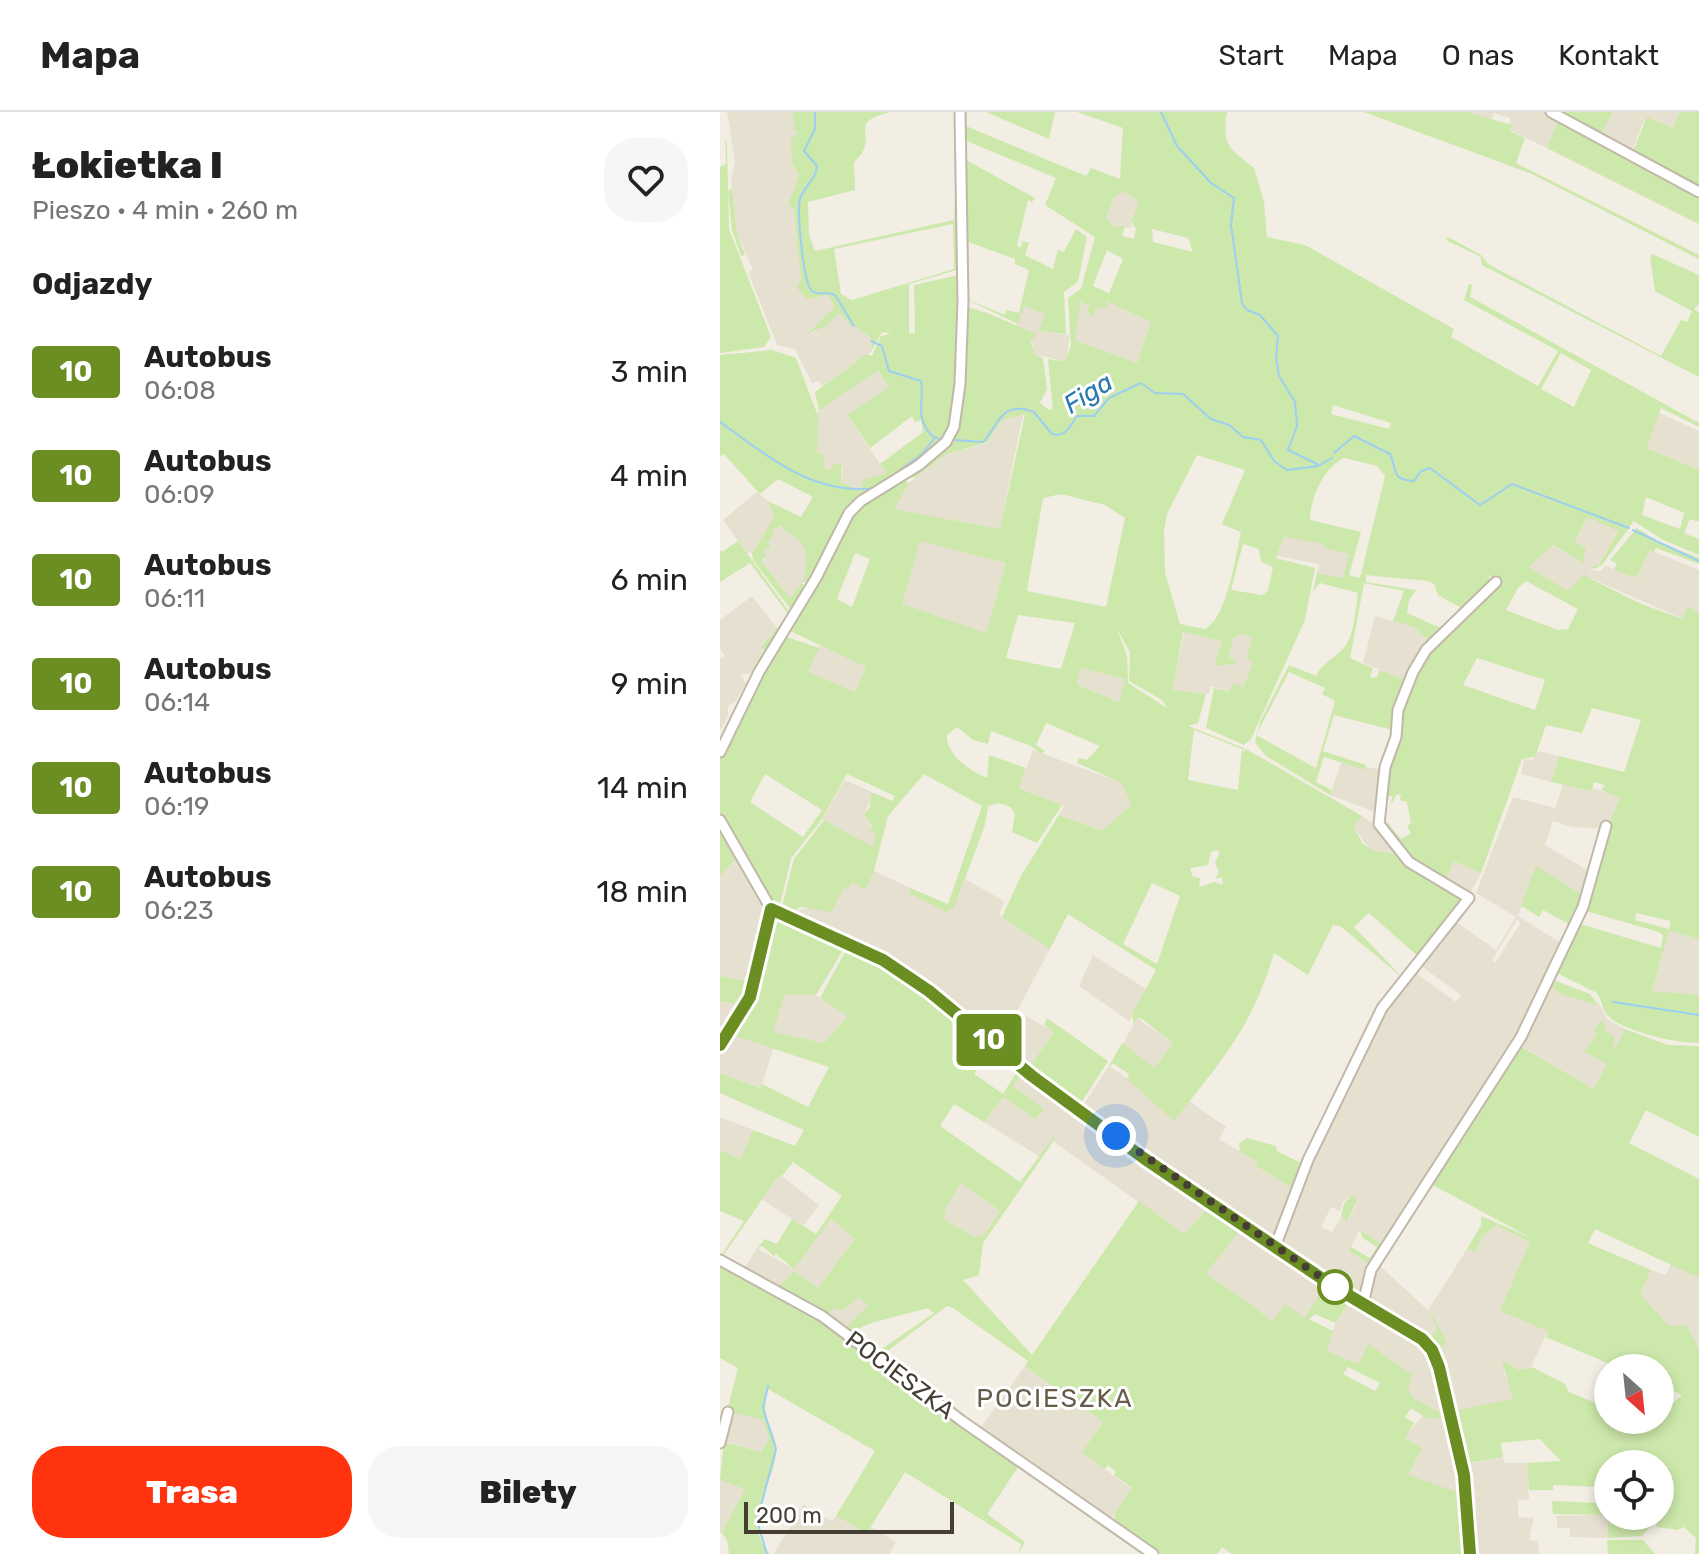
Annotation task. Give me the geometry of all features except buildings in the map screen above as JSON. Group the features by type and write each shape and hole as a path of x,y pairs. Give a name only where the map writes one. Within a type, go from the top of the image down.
{"street":[{"path":"720,752 759,672 811,587 849,513 861,501 919,465 946,442 954,427 960,384 963,302 960,112"},
{"path":"1551,112 1699,192"},
{"path":"1275,1247 1308,1160 1382,1008 1469,898 1409,862 1379,824 1385,767 1396,737 1398,710 1413,672 1426,650 1496,582"},
{"path":"720,820 771,909 883,960 944,1001 1048,1088 1275,1247 1422,1339 1432,1350 1464,1475 1470,1554"},
{"path":"1363,1304 1371,1270 1521,1037 1583,907 1606,826"},
{"path":"720,1045 750,997 771,909"},
{"name":"POCIESZKA","path":"720,1260 822,1316 962,1421 1153,1554"},
{"path":"720,1443 728,1412"}],"shaded area":[{"path":"727,112 793,112 794,130 799,133 792,163 799,175 788,204 794,210 801,280 807,299 828,295 835,307 809,336 839,312 872,339 871,352 822,386 819,381 812,383 795,349 777,345 748,272 753,270 737,233 731,181 735,161"},
{"path":"1467,112 1547,112 1559,118 1547,148 1510,130 1510,118 1494,113 1490,121"},
{"path":"1613,112 1680,112 1673,128 1644,121 1630,155 1599,137"},
{"path":"1121,192 1133,196 1139,204 1131,221 1132,228 1115,227 1106,218 1114,197"},
{"path":"1081,289 1151,322 1137,363 1075,340"},
{"path":"1024,306 1045,314 1039,331 1070,335 1066,361 1035,355 1030,334 1017,326"},
{"path":"878,370 889,387 848,416 886,473 863,480 860,491 841,482 842,469 835,463 829,470 824,468 817,452 817,413"},
{"path":"1659,413 1699,431 1699,470 1647,448"},
{"path":"1023,414 1000,529 893,509 909,483 945,455 988,443 1002,420"},
{"path":"757,492 768,501 774,517 752,553 747,553 723,520"},
{"path":"1587,517 1618,530 1599,565 1589,570 1600,571 1606,566 1636,578 1650,550 1699,570 1699,613 1688,608 1683,619 1590,578 1568,591 1529,567 1552,545 1583,563 1583,553 1575,543"},
{"path":"775,526 790,533 806,547 810,560 806,568 806,582 801,583 790,598 761,561 765,559 763,548"},
{"path":"1284,537 1325,544 1325,548 1349,554 1343,578 1317,573 1319,564 1277,556"},
{"path":"920,540 1006,563 986,634 901,604"},
{"path":"752,596 777,628 761,645 764,649 756,662 761,665 756,672 741,675 746,684 734,703 728,705 728,717 720,730 720,659 725,656 720,648 720,620"},
{"path":"1375,616 1414,627 1431,643 1405,680 1363,663"},
{"path":"1184,632 1222,641 1215,665 1234,664 1235,659 1229,657 1233,638 1241,634 1253,637 1253,662 1243,687 1230,693 1211,686 1209,694 1173,690"},
{"path":"820,645 867,667 855,693 807,672"},
{"path":"1080,668 1125,679 1119,702 1077,685"},
{"path":"1033,750 1122,783 1131,805 1102,831 1059,815 1064,806 1019,787"},
{"path":"1539,751 1559,756 1551,782 1521,774 1524,759 1532,760"},
{"path":"1341,763 1384,770 1378,813 1330,795"},
{"path":"845,780 874,793 864,814 876,834 873,848 822,819"},
{"path":"1563,785 1592,791 1593,788 1620,797 1608,829 1572,827 1553,821 1545,845 1594,874 1584,896 1536,867 1518,916 1564,945 1515,1048 1386,1246 1360,1230 1358,1233 1349,1251 1373,1266 1361,1299 1329,1280 1305,1318 1273,1321 1205,1273 1242,1228 1213,1203 1184,1234 1054,1142 1053,1138 1040,1157 984,1122 1003,1097 1037,1119 1043,1109 1013,1086 1023,1072 1080,1110 1109,1066 1135,1084 1174,1120 1189,1101 1226,1127 1219,1139 1258,1162 1256,1166 1297,1191 1380,1016 1455,921 1496,950 1516,917 1476,893 1513,797 1555,808","holes":["1518,918 1520,924 1495,963 1492,960","1421,966 1461,995 1456,1002 1416,973","1352,1195 1356,1205 1349,1221 1341,1217 1332,1232 1321,1227 1331,1207 1340,1211 1343,1202"]},
{"path":"1362,816 1376,826 1399,854 1374,851 1364,842 1354,826"},
{"path":"736,857 767,908 751,982 720,976 720,876"},
{"path":"1454,861 1481,873 1469,895 1444,883"},
{"path":"872,870 908,887 910,894 948,908 954,908 965,879 1004,901 999,915 1050,949 1017,1011 1054,1032 1028,1069 915,976 791,912 809,908 852,882 864,889"},
{"path":"1669,931 1699,939 1699,995 1652,992"},
{"path":"1093,955 1146,989 1129,1021 1079,986"},
{"path":"1550,986 1563,995 1599,1003 1607,1019 1625,1029 1614,1051 1602,1019 1594,1031 1598,1034 1585,1052 1608,1064 1594,1089 1521,1046"},
{"path":"785,993 815,995 849,1015 824,1043 772,1032"},
{"path":"720,1001 743,1006 720,1038"},
{"path":"1137,1018 1173,1043 1155,1069 1123,1044"},
{"path":"732,1035 774,1046 761,1088 720,1073 720,1050"},
{"path":"720,1117 753,1130 742,1160 720,1150"},
{"path":"779,1174 819,1205 803,1226 761,1199"},
{"path":"961,1183 1000,1211 984,1235 974,1237 944,1219 946,1207"},
{"path":"831,1219 856,1239 818,1288 794,1271 778,1287 744,1269 757,1248 794,1269"},
{"path":"1496,1225 1530,1242 1548,1331 1531,1367 1520,1370 1508,1362 1504,1371 1514,1399 1454,1447 1452,1455 1461,1494 1408,1475 1422,1448 1404,1437 1423,1416 1442,1414 1413,1398 1370,1344 1358,1364 1327,1351 1335,1323 1351,1299 1364,1308 1380,1266 1428,1310 1467,1249 1476,1252 1481,1238"},
{"path":"1671,1264 1699,1278 1699,1349 1686,1326 1669,1326 1640,1294 1651,1270 1666,1275"},
{"path":"859,1297 868,1306 843,1330 825,1318 834,1308"},
{"path":"1025,1366 1103,1422 1082,1452 1132,1489 1112,1518 979,1430"},
{"path":"735,1411 763,1420 769,1438 761,1452 726,1442"},
{"path":"1503,1457 1505,1463 1527,1463 1529,1500 1518,1500 1518,1517 1534,1518 1529,1540 1538,1541 1539,1554 1476,1554 1475,1498 1468,1464"},
{"path":"720,1480 746,1488 724,1533 720,1533"},
{"path":"803,1505 832,1521 836,1516 867,1533 871,1527 896,1542 889,1554 774,1554"},
{"path":"1594,1515 1594,1530 1608,1530 1608,1538 1570,1537 1570,1528 1557,1528 1557,1516"}],"green space":[{"path":"793,112 890,112 866,124 865,145 854,163 855,190 808,202 809,235 815,251 954,220 957,143 960,269 909,284 909,333 915,333 914,285 959,275 961,302 954,420 945,442 842,520 808,583 804,580 806,554 802,544 780,527 772,529 774,533 768,542 771,548 763,549 766,557 761,561 790,598 801,583 807,587 792,611 753,560 752,553 774,517 768,501 801,517 813,497 778,479 760,494 724,454 720,456 720,355 772,350 796,358 818,416 817,452 824,455 824,468 829,470 835,463 841,464 841,482 860,491 863,480 886,473 880,464 923,432 921,420 915,422 912,416 870,448 848,415 889,387 878,370 819,411 815,392 867,354 872,356 881,336 891,334 882,332 871,352 872,339 856,326 852,327 839,313 826,326 807,334 835,307 828,295 807,299 797,288 801,280 794,210 788,204 799,175 792,163 791,139 799,133 794,130","holes":["953,224 954,269 852,300 841,294 834,249"]},
{"path":"963,112 967,112 966,126 1086,176 1091,168 1120,179 1123,128 1077,112 1227,112 1227,140 1239,156 1254,168 1264,202 1267,237 1305,245 1454,329 1451,337 1538,386 1558,351 1464,300 1469,284 1472,285 1470,297 1699,423 1699,427 1661,408 1647,448 1699,470 1699,522 1690,519 1684,533 1699,539 1699,555 1663,540 1634,521 1602,565 1594,569 1590,567 1599,565 1618,531 1587,517 1575,542 1586,548 1583,563 1553,545 1529,567 1568,591 1583,575 1639,603 1682,619 1688,607 1699,613 1699,939 1669,931 1652,991 1699,995 1699,1043 1665,1039 1626,1027 1608,1016 1597,993 1555,972 1594,883 1607,828 1620,798 1601,790 1605,785 1594,782 1592,791 1551,782 1559,756 1624,772 1641,720 1592,708 1582,733 1546,725 1535,757 1522,759 1481,873 1454,861 1444,883 1416,865 1407,853 1405,855 1382,825 1387,822 1401,839 1411,833 1407,826 1411,823 1407,802 1400,800 1401,795 1397,794 1391,805 1392,796 1389,796 1383,810 1401,706 1407,698 1408,686 1427,654 1497,584 1489,575 1490,585 1465,610 1438,595 1434,584 1428,581 1366,575 1366,582 1416,590 1409,600 1407,613 1445,630 1431,643 1414,627 1393,621 1404,591 1364,583 1350,658 1373,668 1370,678 1377,677 1379,670 1403,679 1403,685 1384,770 1380,769 1392,730 1334,715 1323,751 1366,765 1365,770 1324,757 1316,782 1332,790 1330,795 1266,756 1255,743 1257,735 1316,768 1335,701 1322,694 1325,688 1289,672 1258,732 1260,722 1289,665 1316,676 1347,643 1355,615 1358,593 1320,583 1313,592 1317,573 1343,578 1349,554 1324,548 1325,544 1284,537 1276,558 1315,568 1305,620 1251,739 1244,745 1206,728 1214,688 1229,692 1233,683 1243,687 1253,662 1247,658 1252,637 1241,634 1233,638 1229,657 1236,660 1234,664 1214,666 1222,641 1183,632 1173,690 1206,694 1198,723 1188,726 1244,748 1242,753 1246,749 1362,816 1354,826 1362,843 1374,851 1399,854 1460,897 1461,908 1420,958 1369,913 1354,927 1403,978 1340,926 1333,925 1308,975 1274,953 1245,1023 1174,1121 1127,1079 1129,1074 1114,1064 1109,1066 1122,1043 1155,1068 1173,1043 1142,1019 1137,1018 1134,1024 1132,1014 1156,970 1068,914 1050,949 1002,917 1022,874 1059,815 1102,831 1131,805 1122,783 1077,763 1079,758 1087,760 1100,746 1046,723 1036,745 1045,751 1041,754 1031,746 991,731 988,744 973,740 957,727 947,735 955,756 973,771 987,778 989,755 1026,768 1019,788 1062,805 1037,843 1012,832 1015,814 1011,807 998,803 988,806 985,825 954,908 946,912 910,894 908,887 948,904 982,806 924,774 888,816 874,871 865,890 852,882 848,889 844,888 831,912 801,907 791,912 782,907 794,859 824,820 873,847 876,834 870,831 872,826 864,814 870,807 871,795 874,793 892,801 895,796 847,774 820,822 791,858 780,905 775,905 720,814 720,754 753,686 784,636 819,648 808,672 855,692 866,667 788,630 832,547 839,546 834,541 841,529 872,499 903,480 909,483 894,509 1000,529 1025,414 1002,420 988,442 945,455 915,478 911,477 953,437 962,389 966,307 1036,334 1031,342 1035,355 1043,358 1047,389 1040,403 1049,410 1053,409 1048,359 1065,361 1071,346 1068,298 1081,289 1095,237 1045,205 1056,178 967,141 966,160 1035,198 1032,202 1028,200 1017,245 1020,248 1023,241 1029,243 1025,255 1053,269 1058,250 1064,252 1076,229 1087,237 1078,282 1064,292 1066,334 1039,331 1045,314 1024,306 1018,324 966,299 964,239 968,234 962,221","holes":["1122,192 1132,196 1139,204 1131,221 1136,229 1134,239 1122,236 1125,226 1115,227 1106,218 1114,197","1152,229 1188,238 1193,252 1153,242","968,242 1015,259 1015,264 1029,270 1019,313 1006,310 1005,315 969,300","1107,250 1123,259 1109,293 1093,286","1081,298 1084,304 1090,304 1087,310 1092,316 1098,307 1107,308 1106,301 1151,322 1137,363 1075,340","1561,353 1591,370 1574,407 1541,389","1333,405 1391,423 1389,429 1331,414","1197,455 1245,470 1222,524 1241,532 1225,600 1213,623 1205,629 1180,624 1165,573 1164,531 1167,514","1344,458 1377,466 1385,476 1360,578 1349,575 1361,532 1310,520 1315,494 1324,476","1061,494 1105,505 1125,518 1106,607 1027,591 1043,498","1646,497 1684,513 1680,529 1642,515","920,541 1006,563 986,633 902,604","1243,544 1259,549 1261,562 1273,567 1268,591 1262,595 1231,590","855,553 870,559 852,607 837,599","1526,581 1578,609 1568,629 1558,630 1506,610 1518,588","1018,615 1075,623 1061,669 1006,658","1117,629 1130,652 1129,681 1162,700 1167,708 1128,683 1127,656","1477,658 1545,680 1535,710 1463,685","1080,668 1125,679 1119,702 1077,685","1194,730 1242,749 1238,790 1188,780","765,774 822,810 803,837 750,802","1218,850 1220,853 1215,862 1219,872 1215,879 1222,877 1223,885 1215,882 1199,887 1200,878 1193,877 1190,868 1208,865 1211,852","1152,883 1180,896 1157,964 1123,944","1586,911 1663,935 1661,948 1580,924","1636,913 1671,921 1669,929 1635,920"]},
{"path":"986,112 1055,112 1049,139"},
{"path":"1364,112 1467,112 1512,125 1510,131 1525,138 1516,163 1699,255 1699,259 1532,174"},
{"path":"1556,112 1613,112 1599,137"},
{"path":"1680,112 1699,112 1699,189 1631,156 1647,117 1673,128"},
{"path":"1559,118 1699,193 1699,224 1547,148"},
{"path":"725,138 729,229 771,337 764,347 720,353 720,167 726,164"},
{"path":"732,189 737,233 745,255 741,256 732,230 728,191"},
{"path":"1448,237 1481,255 1488,264 1661,356 1681,320 1687,322 1692,311 1655,291 1650,257 1652,254 1699,275 1699,304 1694,309 1699,313 1699,377 1482,265 1481,257 1446,240"},
{"path":"1637,528 1659,542 1699,558 1699,564 1656,548 1654,552 1650,550 1636,578 1614,570 1617,563 1610,560"},
{"path":"738,541 792,616 761,665 756,662 764,650 761,646 789,615 750,563 720,582 720,550 722,552"},
{"path":"720,824 738,856 720,876"},
{"path":"1536,866 1584,896 1573,926 1543,910 1539,917 1521,906"},
{"path":"778,916 846,945 816,995 785,994 773,1032 824,1043 848,1016 820,998 845,952 851,948 929,994 1023,1072 1013,1086 1044,1109 1036,1119 1003,1097 984,1122 954,1104 940,1126 1020,1182 1055,1139 983,1243 979,1275 963,1280 1032,1355 1139,1201 1184,1234 1210,1206 1242,1228 1206,1273 1273,1321 1285,1304 1305,1318 1326,1284 1351,1299 1335,1323 1315,1314 1309,1319 1333,1331 1327,1351 1358,1364 1369,1344 1412,1375 1408,1388 1413,1398 1442,1414 1442,1418 1426,1418 1411,1408 1405,1417 1414,1423 1405,1438 1422,1448 1408,1475 1460,1493 1454,1457 1458,1458 1468,1554 1232,1554 1222,1547 1217,1554 1161,1554 1116,1523 1114,1515 1132,1488 1114,1475 1116,1472 1108,1465 1105,1469 1082,1452 1103,1422 1025,1366 1028,1361 953,1308 947,1306 881,1356 876,1353 934,1313 928,1308 871,1323 849,1333 843,1330 868,1306 859,1297 842,1311 834,1308 825,1318 778,1287 794,1271 818,1288 855,1239 831,1219 794,1269 775,1253 775,1257 762,1246 757,1248 765,1239 777,1244 792,1219 816,1234 842,1196 793,1162 782,1176 779,1175 720,1257 744,1221 720,1211 720,1150 741,1159 753,1130 795,1146 804,1130 720,1093 720,1073 760,1088 762,1084 808,1107 829,1067 732,1035 752,1001 773,922","holes":["990,1051 1016,1073 1003,1094 974,1074","961,1183 1000,1211 984,1235 974,1237 944,1219 946,1207","1348,1367 1380,1384 1375,1391 1343,1374"]},
{"path":"720,976 751,982 743,1006 720,1001"},
{"path":"1553,980 1590,994 1598,1005 1563,995 1550,986"},
{"path":"1047,1018 1108,1061 1081,1103 1028,1069 1054,1032 1044,1025"},
{"path":"1602,1019 1607,1033 1614,1036 1614,1051 1625,1029 1668,1045 1699,1046 1699,1137 1646,1110 1629,1143 1699,1179 1699,1278 1595,1229 1588,1243 1651,1270 1640,1294 1669,1326 1686,1325 1699,1349 1699,1554 1695,1554 1696,1538 1684,1527 1674,1530 1674,1450 1594,1450 1594,1487 1553,1485 1553,1490 1529,1490 1527,1463 1561,1461 1540,1439 1501,1443 1503,1457 1469,1463 1467,1470 1453,1411 1513,1399 1502,1360 1520,1370 1532,1367 1565,1384 1569,1392 1594,1402 1594,1434 1674,1434 1674,1402 1682,1395 1674,1391 1674,1354 1594,1354 1594,1357 1546,1337 1548,1331 1500,1311 1530,1242 1496,1225 1481,1238 1476,1252 1467,1249 1481,1225 1481,1216 1531,1238 1431,1184 1520,1046 1594,1089 1607,1064 1584,1052 1597,1034 1594,1030"},
{"path":"1247,1138 1276,1146 1277,1151 1303,1164 1294,1189 1256,1166 1258,1162 1240,1152 1239,1143"},
{"path":"1352,1195 1357,1200 1348,1221 1341,1217 1344,1204"},
{"path":"1360,1230 1386,1246 1373,1266 1349,1251 1351,1247 1370,1258 1377,1247 1363,1238"},
{"path":"720,1264 820,1318 885,1369 1152,1554 1141,1554 1018,1467 987,1514 1025,1542 1018,1554 1021,1544 905,1472 867,1533 836,1516 875,1451 768,1389 765,1410 775,1439 776,1454 761,1505 758,1530 770,1554 729,1554 727,1540 722,1533 745,1489 720,1480 724,1442 761,1452 769,1438 763,1420 727,1411 738,1368 720,1358"},
{"path":"1429,1309 1447,1343 1440,1348 1396,1319 1429,1338 1437,1331"},
{"path":"1552,1501 1594,1503 1594,1515 1553,1514"},
{"path":"1608,1530 1648,1530 1642,1536 1608,1538"},
{"path":"1607,1540 1643,1540 1655,1554 1608,1554"}],"waterway":[{"name":"Figa","path":"815,112 815,129 804,151 817,166 799,206 803,262 812,291 835,295 854,326"},
{"path":"1161,112 1177,146 1211,183 1234,198 1231,225 1242,303 1247,310 1260,315 1278,336 1276,357 1279,376 1295,402 1297,426 1288,450 1317,464"},
{"name":"Figa","path":"871,341 882,346 889,371 921,381 923,422 933,437 941,439"},
{"name":"Figa","path":"954,440 983,442 1001,416 1014,409 1034,412 1052,434 1061,434 1077,416 1094,416 1109,398 1141,383 1155,393 1183,394 1211,419 1229,425 1243,437 1261,440 1274,461 1287,470 1318,466 1332,458"},
{"path":"720,422 769,457 803,476 821,483 860,489"},
{"name":"Figa","path":"1334,453 1354,436 1390,454 1401,479 1414,481 1421,471 1430,468 1480,505 1512,484 1629,528"},
{"path":"891,477 923,453 934,439"},
{"path":"862,489 873,489"},
{"name":"Figa","path":"1633,530 1699,561"},
{"path":"1613,1002 1699,1015"},
{"path":"767,1554 757,1521 776,1449 763,1408 768,1386"}],"bus line":[{"name":"10","path":"720,1045 734,1028 750,997 771,909 883,960 944,1001 1032,1076 1145,1159 1333,1286 1422,1339 1432,1350 1439,1367 1464,1475 1470,1554"}],"district":[{"name":"POCIESZKA","path":"1055,1398"}],"route":[{"path":"1116,1136 1145,1159 1335,1287"}]}
